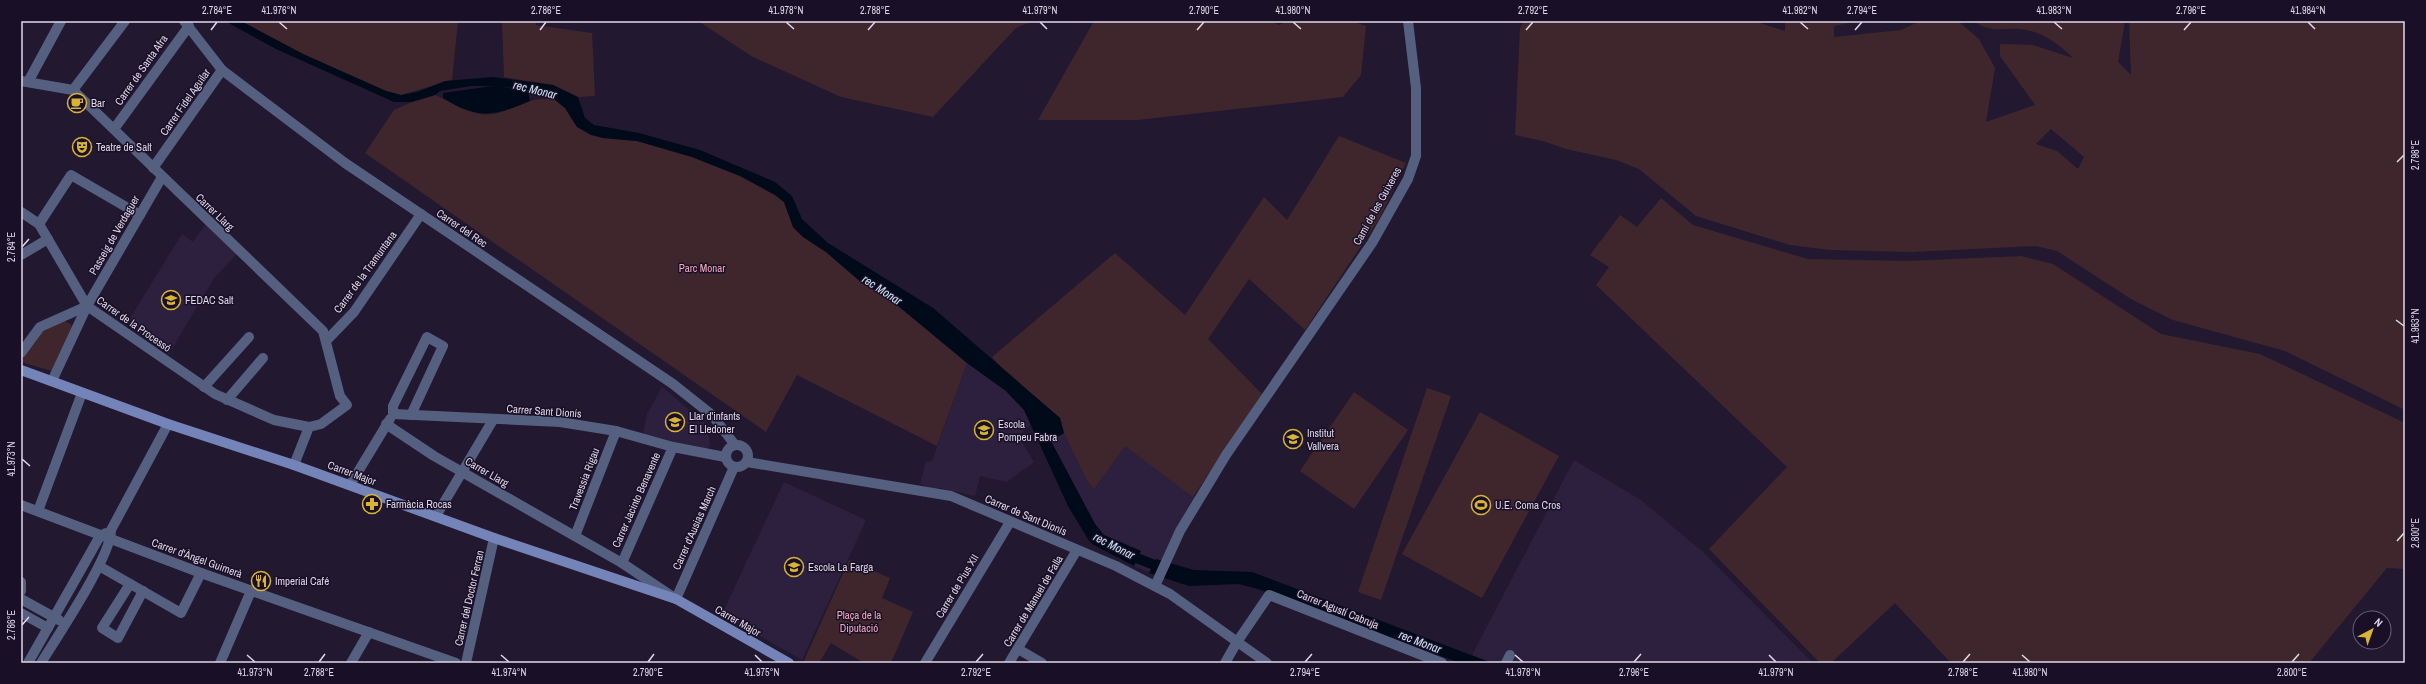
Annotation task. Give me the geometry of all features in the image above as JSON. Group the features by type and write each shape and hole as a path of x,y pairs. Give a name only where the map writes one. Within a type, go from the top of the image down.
{"street":[{"path":"61,21 24,82 73,90 125,21"},
{"name":"Camí de les Guixeres","path":"1156,583 1180,531 1226,456 1372,243 1408,180 1416,156 1416,88 1408,21"},
{"name":"Carrer del Rec","path":"187,24 222,70 345,163 673,384 712,415 735,444"},
{"name":"Carrer de Santa Afra","path":"114,129 187,24"},
{"name":"Carrer Fidel Aguilar","path":"153,168 222,70"},
{"name":"Carrer Llarg","path":"73,90 323,331 340,396 347,405 321,424 309,426"},
{"path":"39,224 71,175 140,215"},
{"name":"Passeig de Verdaguer","path":"52,381 87,306 162,177"},
{"name":"Carrer de la Processó","path":"21,212 39,224 87,306 204,387 227,400 274,420 309,426"},
{"name":"Carrer de la Tramuntana","path":"326,341 354,312 421,214"},
{"path":"21,255 48,239"},
{"path":"21,353 40,327 87,306"},
{"path":"350,485 393,414 393,406 427,337 443,346 412,415"},
{"path":"204,387 249,338"},
{"path":"227,400 263,358"},
{"name":"Carrer Major","path":"21,370 168,424 294,465 494,538 676,599"},
{"path":"38,511 82,393"},
{"name":"Carrer Sant Dionís","path":"393,414 493,420 560,422 616,431 673,447 725,457"},
{"path":"436,516 493,420"},
{"path":"41,663 99,566 112,535 168,424"},
{"name":"Carrer Llarg","path":"386,424 410,442 577,537"},
{"path":"294,465 309,426"},
{"name":"Travessia Rigau","path":"577,537 616,431"},
{"path":"735,444 743,446 748,452 747,462 739,468 728,464 725,457 728,449 735,444"},
{"name":"Carrer Jacinto Benavente","path":"622,563 673,447"},
{"name":"Carrer de Sant Dionís","path":"747,462 951,496 1156,583 1267,663"},
{"name":"Carrer d'Ausias March","path":"676,599 734,467"},
{"name":"Carrer d'Àngel Guimerà","path":"21,505 100,536 112,535 201,573 456,663"},
{"name":"Carrer de Pius XII","path":"925,663 1010,522"},
{"path":"28,663 100,536"},
{"name":"Carrer Major","path":"577,537 622,563 676,599 789,663"},
{"name":"Carrer del Doctor Ferran","path":"466,663 494,538"},
{"name":"Carrer de Manuel de Falla","path":"1009,663 1077,550"},
{"path":"99,566 181,613 201,573"},
{"path":"21,582 21,591"},
{"path":"130,584 102,628 118,638 143,591"},
{"path":"220,663 251,591"},
{"name":"Carrer Agustí Cabruja","path":"1237,642 1269,595 1442,663"},
{"path":"21,599 54,617 65,625"},
{"path":"21,613 48,628"},
{"path":"352,663 369,632"},
{"path":"1225,663 1237,642"},
{"path":"1018,649 1042,663"}],"shaded area":[{"name":"FEDAC Salt","path":"206,224 237,254 214,278 169,354 127,323 182,234 193,242"},
{"name":"Escola Pompeu Fabra","path":"967,363 1006,391 1024,410 1032,424 1018,436 1034,462 1007,482 980,476 975,496 939,488 938,491 920,484 926,462 932,461"},
{"name":"Llar d'infants El Lledoner","path":"662,387 713,430 709,435 710,446 705,450 677,445 643,434 647,414"},
{"path":"1064,433 1094,489 1125,445 1200,501 1159,577 1134,566 1141,551 1104,535 1095,524 1050,440"},
{"path":"1574,460 1641,500 1705,554 1813,663 1492,663 1472,655"},
{"name":"Escola La Farga","path":"784,482 866,520 802,660 722,614"}],"green space":[{"path":"241,21 458,21 452,80 401,95 386,91 303,54"},
{"path":"502,21 536,21 536,25 592,33 595,96 578,97 553,85 504,77"},
{"path":"698,21 1033,21 1016,28 933,117 841,97 753,57"},
{"path":"1094,21 1270,21 1279,25 1288,21 1351,21 1366,26 1361,75 1343,97 1137,120 1038,120"},
{"path":"1524,21 1754,21 1785,31 1785,21 1858,21 1834,26 1834,37 1901,30 1920,21 1958,21 1979,39 1995,68 1986,122 2035,105 2000,56 2000,44 2033,45 2073,58 2056,43 2035,32 2020,29 1991,29 1973,21 2125,21 2118,62 2131,75 2129,21 2405,21 2405,410 2285,351 2173,320 2131,299 2057,251 2036,246 1912,252 1830,250 1790,245 1696,216 1639,169 1616,160 1566,149 1543,141 1515,135 1520,28","holes":["2051,129 2084,157 2078,169 2057,151 2036,144"]},
{"name":"Parc Monar","path":"435,95 468,111 487,115 499,113 533,100 554,99 565,108 577,127 603,138 637,141 692,157 740,176 775,195 784,202 793,227 803,237 826,252 862,283 891,300 967,363 937,446 797,375 766,432 365,153 394,110 412,102"},
{"path":"1339,136 1406,163 1379,219 1305,330 1249,279 1208,339 1262,394 1193,497 1125,446 1094,489 1088,482 1064,433 1060,418 1004,371 992,357 1115,253 1185,315 1264,197 1287,220"},
{"path":"1661,198 1693,225 1808,259 1907,261 2021,256 2053,264 2161,334 2260,354 2405,423 2405,569 2387,568 2309,663 1951,663 1895,603 1831,663 1820,663 1709,549 1787,467 1596,285 1609,267 1590,255 1620,215 1637,227"},
{"path":"62,320 71,324 72,329 52,371 21,362 43,331"},
{"path":"1427,388 1451,396 1381,600 1358,592"},
{"path":"1354,392 1408,430 1354,509 1300,471"},
{"name":"U.E. Coma Cros","path":"1480,412 1559,456 1482,598 1402,554"},
{"name":"Plaça de la Diputació","path":"849,560 890,578 882,598 913,612 891,663 864,663 831,643 819,663 803,663"}],"water":[{"path":"225,21 241,21 303,54 386,91 401,95 417,92 445,81 493,77 553,85 578,97 585,118 594,125 639,133 700,150 775,182 792,196 802,219 828,243 933,308 1060,418 1064,433 1051,441 1095,524 1104,535 1141,551 1134,566 1092,544 1088,539 1068,506 1024,410 1006,391 967,363 891,300 862,283 826,252 803,237 793,227 784,202 775,195 740,176 692,157 637,141 603,138 591,135 577,127 565,108 554,99 535,91 500,86 528,92 530,101 506,110 486,113 476,113 455,105 443,98 443,93 493,86 471,86 440,91 435,95 412,102 394,102 276,49"},
{"path":"1156,559 1194,570 1252,572 1492,663 1460,663 1261,590 1239,584 1189,586 1149,573"}],"waterway":[{"name":"rec Monar","path":"1126,554 1165,569"}],"place":[{"name":"Bar","path":"77,103"},
{"name":"Teatre de Salt","path":"82,147"},
{"name":"FEDAC Salt","path":"171,300"},
{"name":"Llar d'infants El Lledoner","path":"675,422"},
{"name":"Escola Pompeu Fabra","path":"984,430"},
{"name":"Institut Vallvera","path":"1293,439"},
{"name":"Farmàcia Rocas","path":"372,504"},
{"name":"U.E. Coma Cros","path":"1481,505"},
{"name":"Escola La Farga","path":"794,567"},
{"name":"Imperial Café","path":"261,581"}]}
